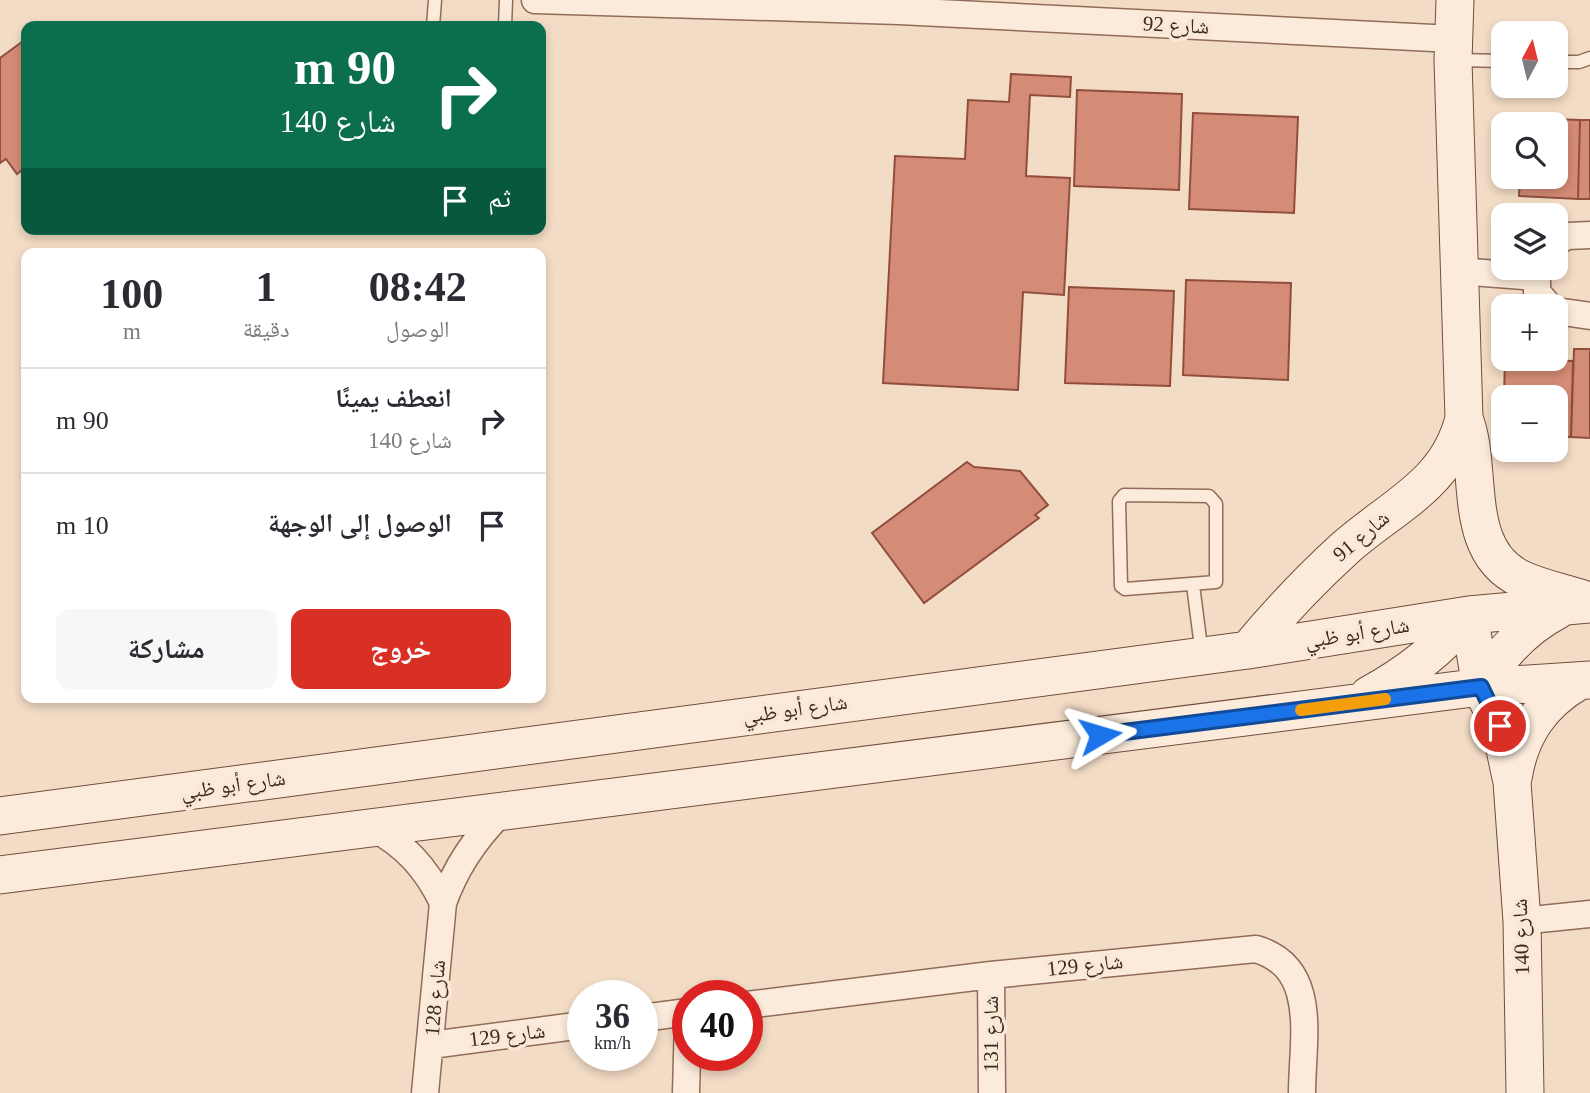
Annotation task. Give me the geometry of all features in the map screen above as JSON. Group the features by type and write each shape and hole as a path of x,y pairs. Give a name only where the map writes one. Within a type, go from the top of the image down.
{"street":[{"name":"شارع 92","path":"536,0 900,6 1453,49"},
{"name":"شارع 91","path":"1455,0 1453,49 1464,418 1475,458 1478,516 1482,535 1491,552 1519,578 1581,604"},
{"path":"1568,236 1590,235"},
{"path":"1458,271 1491,271"},
{"path":"1568,313 1590,316"},
{"name":"شارع 91","path":"1248,650 1311,580 1436,475 1450,458 1464,418"},
{"path":"1481,687 1505,650 1524,632 1581,604"},
{"name":"شارع أبو ظبي","path":"0,816 1248,650 1469,615 1581,604"},
{"path":"1344,705 1412,670 1442,644 1469,615"},
{"name":"شارع 140","path":"1469,615 1481,687 1500,726 1512,782 1521,921 1525,1093"},
{"path":"0,875 1481,687 1584,680"},
{"name":"شارع 140","path":"1512,782 1518,752 1535,718 1562,691 1584,680"},
{"name":"شارع 128","path":"425,1093 443,903 458,867 471,846 505,810"},
{"path":"371,827 387,835 415,858 443,903"},
{"path":"1521,921 1590,914"},
{"name":"شارع 129","path":"763,1002 991,975 1256,949 1273,954 1288,964 1303,995 1302,1093"},
{"name":"شارع 131","path":"991,975 992,1093"},
{"name":"شارع 129","path":"431,1045 567,1027"},
{"path":"686,1093 687,1071"}],"lane":[{"path":"433,21 435,0"},
{"path":"505,21 506,0"},
{"path":"1453,49 1491,58"},
{"path":"1568,62 1590,58"},
{"path":"1209,496 1213,499 1216,504 1217,579 1215,583 1193,585 1125,589 1121,586 1120,497 1209,496"},
{"path":"1193,585 1202,655"}],"building":[{"path":"21,43 21,171 17,174 6,159 0,163 0,58"},
{"path":"1011,74 1071,77 1070,97 1030,95 1026,176 1070,178 1064,295 1023,292 1018,390 883,383 895,156 965,159 968,100 1009,102"},
{"path":"1077,90 1182,94 1179,190 1074,186"},
{"path":"1193,113 1298,117 1294,213 1189,209"},
{"path":"1568,120 1580,120 1578,199 1519,196 1519,189 1568,189"},
{"path":"1580,120 1590,120 1590,199 1578,199"},
{"path":"1186,280 1291,283 1288,380 1183,375"},
{"path":"1069,287 1174,291 1170,386 1065,383"},
{"path":"1574,349 1590,349 1590,438 1571,437"},
{"path":"1568,361 1573,361 1571,437 1568,437 1568,385 1504,385 1505,371 1568,371"},
{"path":"967,462 974,467 1020,471 1048,505 1035,515 1039,518 924,603 872,533"}],"slow traffic":[{"path":"1301,710 1385,699"}],"route":[{"path":"1100,735 1481,687 1500,726"}]}
